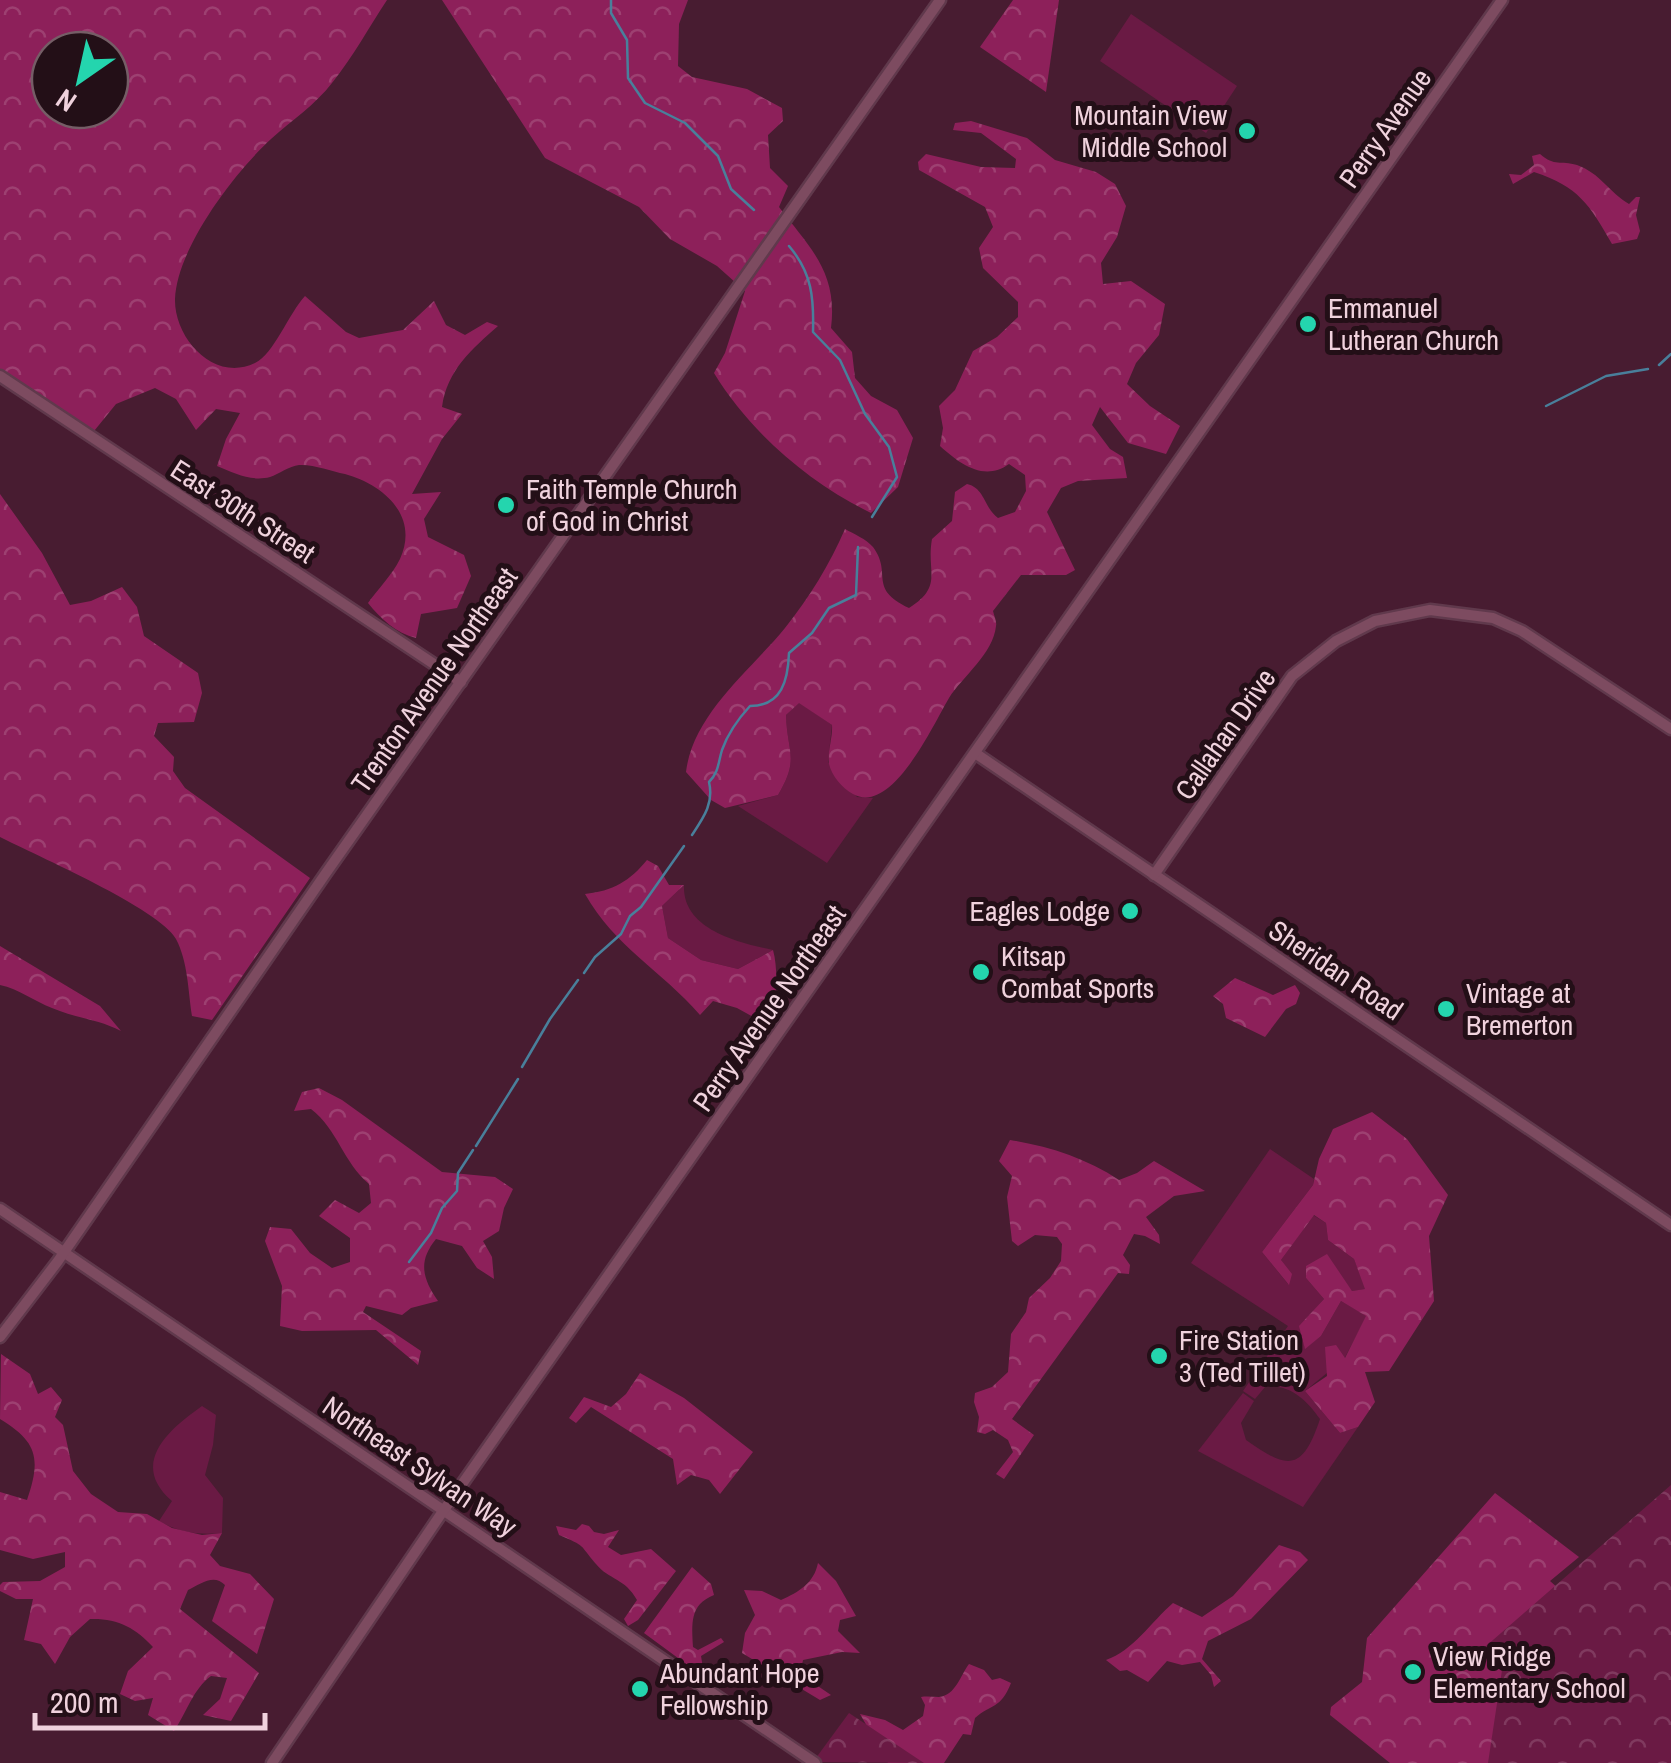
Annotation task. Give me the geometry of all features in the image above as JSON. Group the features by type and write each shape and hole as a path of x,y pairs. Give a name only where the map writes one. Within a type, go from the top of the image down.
{"main road":[{"name":"Trenton Avenue Northeast","path":"0,1338 940,0"},
{"name":"Perry Avenue","path":"1306,281 1502,0"},
{"name":"Perry Avenue Northeast","path":"272,1763 444,1510 1306,281"},
{"name":"East 30th Street","path":"0,376 461,682"},
{"name":"Callahan Drive","path":"1154,875 1292,676 1336,641 1375,621 1430,610 1493,618 1522,630 1671,729"},
{"name":"Sheridan Road","path":"974,754 1671,1226"},
{"name":"Northeast Sylvan Way","path":"0,1210 814,1762"}],"green space":[{"path":"0,0 387,0 332,83 256,154 210,213 178,279 176,314 189,342 199,353 211,362 240,368 255,363 269,351 305,296 346,332 359,338 403,330 434,301 446,325 465,335 487,322 498,326 470,352 449,382 442,407 462,414 442,439 412,494 441,492 424,519 428,537 464,555 471,576 457,608 421,614 416,638 384,620 368,603 397,565 405,543 405,529 394,504 372,485 316,467 295,466 270,477 256,478 217,466 240,413 216,409 196,430 176,399 155,388 116,404 90,436 0,376"},
{"path":"442,0 688,0 679,24 678,66 692,77 747,89 782,108 783,121 768,135 770,168 788,186 779,207 826,276 831,328 852,352 855,378 871,396 897,410 913,438 898,487 871,513 782,454 728,395 714,373 725,353 745,291 717,266 670,239 639,207 545,158"},
{"path":"1013,0 1059,0 1046,92 980,47"},
{"path":"1131,14 1237,86 1206,133 1100,61"},
{"path":"971,121 1027,138 1055,160 1096,172 1115,184 1126,206 1117,237 1101,263 1103,284 1131,281 1165,304 1159,335 1136,363 1127,384 1180,426 1166,454 1128,443 1100,407 1092,425 1110,449 1123,457 1127,478 1078,481 1061,488 1047,512 1075,570 1066,575 1021,575 993,611 996,624 989,646 949,698 910,764 882,792 868,797 845,788 829,764 832,725 799,703 786,715 791,755 789,772 778,795 725,808 711,800 686,772 699,731 725,694 802,605 845,529 873,547 888,594 909,608 927,593 932,539 952,521 955,492 967,484 973,486 998,518 1015,512 1026,491 1025,475 1009,464 990,471 973,469 940,446 943,428 939,406 955,390 973,351 997,337 1018,317 1018,302 983,268 979,248 993,227 985,207 919,170 918,162 926,154 981,167 1015,168 1016,159 981,133 953,130 955,123"},
{"path":"1540,154 1554,162 1585,169 1629,204 1640,197 1637,239 1612,244 1581,199 1549,178 1534,172 1513,184 1509,174 1521,175 1534,165 1532,156"},
{"path":"0,494 42,553 70,605 91,601 122,587 137,607 144,636 198,673 202,693 194,722 158,723 154,736 174,757 173,771 185,788 310,878 212,1020 192,1016 183,957 176,939 165,927 123,898 0,837"},
{"path":"799,702 832,725 828,762 857,797 873,798 827,863 738,806 778,795 789,772 791,755 786,715"},
{"path":"647,860 658,866 669,885 684,885 662,906 668,938 701,960 738,969 773,950 775,1029 737,1008 713,1001 700,1015 624,944 597,913 585,894 620,884"},
{"path":"684,885 692,913 715,932 773,950 738,969 701,960 668,938 662,906"},
{"path":"0,946 100,1006 121,1031 0,985"},
{"path":"1235,978 1273,995 1295,985 1300,993 1296,1004 1286,1009 1265,1037 1226,1018 1223,1004 1213,996"},
{"path":"319,1088 342,1100 442,1172 495,1177 513,1189 499,1231 483,1241 492,1257 494,1279 477,1268 462,1246 436,1239 426,1255 424,1270 438,1301 411,1308 402,1315 366,1306 363,1312 421,1351 418,1365 376,1330 302,1331 280,1326 282,1286 265,1241 270,1227 291,1229 310,1253 332,1268 350,1262 350,1238 319,1216 335,1200 359,1213 371,1203 369,1184 320,1117 311,1109 294,1111 302,1092"},
{"path":"1372,1112 1407,1139 1448,1195 1429,1236 1434,1301 1389,1371 1365,1372 1375,1402 1358,1427 1340,1433 1305,1391 1327,1376 1325,1347 1336,1345 1345,1358 1366,1316 1341,1301 1321,1336 1305,1349 1299,1326 1324,1299 1306,1278 1306,1266 1327,1254 1352,1291 1365,1289 1354,1259 1328,1240 1326,1223 1314,1215 1281,1260 1292,1274 1289,1285 1262,1252 1313,1185 1319,1159 1333,1129"},
{"path":"1010,1140 1066,1154 1119,1180 1154,1161 1205,1191 1174,1196 1146,1217 1159,1235 1160,1244 1134,1234 1123,1255 1130,1265 1129,1274 1118,1273 1012,1419 1034,1435 1004,1479 996,1474 1013,1452 1008,1440 993,1430 977,1432 975,1393 992,1387 1008,1372 1011,1334 1026,1312 1029,1298 1061,1261 1062,1244 1057,1237 1035,1235 1018,1246 1012,1241 1007,1197 1012,1176 999,1161"},
{"path":"1270,1149 1314,1179 1262,1252 1288,1284 1281,1260 1313,1215 1326,1223 1328,1240 1354,1259 1366,1289 1352,1291 1344,1282 1306,1278 1324,1299 1300,1326 1305,1348 1321,1336 1341,1301 1367,1316 1344,1359 1305,1391 1340,1433 1358,1427 1303,1507 1198,1451 1243,1393 1254,1401 1241,1423 1246,1440 1272,1457 1292,1461 1299,1457 1307,1449 1320,1419 1290,1390 1265,1387 1255,1399 1243,1391 1288,1326 1191,1263"},
{"path":"1,1354 30,1374 38,1394 51,1387 62,1400 55,1417 63,1425 73,1471 91,1494 118,1512 147,1514 172,1528 202,1535 222,1533 210,1555 220,1566 250,1574 274,1599 257,1654 212,1621 225,1585 221,1582 207,1581 188,1590 180,1609 259,1673 231,1721 203,1715 220,1699 227,1678 211,1676 205,1681 174,1731 148,1715 153,1698 135,1701 120,1694 128,1671 153,1647 125,1626 90,1619 70,1637 55,1664 41,1644 24,1640 33,1599 16,1599 0,1591 0,1585 40,1581 65,1567 65,1552 33,1559 0,1550 0,1492 27,1500 35,1462 29,1444 0,1419"},
{"path":"640,1373 684,1398 753,1452 720,1494 709,1480 691,1475 677,1485 673,1459 591,1407 576,1423 569,1418 584,1397 611,1407"},
{"path":"202,1406 216,1415 205,1475 223,1498 222,1533 190,1532 159,1521 172,1501 154,1474 158,1449 177,1426"},
{"path":"1671,1485 1671,1763 1488,1763 1502,1670 1478,1653"},
{"path":"1495,1493 1579,1557 1550,1581 1568,1597 1497,1763 1390,1763 1330,1715 1331,1707 1362,1682 1367,1638"},
{"path":"582,1524 604,1534 619,1530 608,1547 621,1555 651,1549 676,1571 638,1620 628,1626 624,1619 637,1600 632,1593 601,1569 581,1546 559,1535 556,1526 576,1530"},
{"path":"1279,1545 1300,1552 1308,1560 1251,1619 1208,1641 1202,1659 1221,1681 1214,1687 1211,1675 1200,1662 1182,1665 1167,1661 1148,1682 1127,1670 1120,1671 1106,1660 1133,1643 1173,1603 1202,1617 1233,1596"},
{"path":"818,1563 836,1581 856,1616 840,1620 838,1631 860,1653 842,1652 803,1660 800,1674 831,1695 820,1700 742,1653 745,1633 755,1615 744,1590 762,1591 781,1600 805,1586"},
{"path":"692,1567 711,1584 714,1595 696,1610 693,1647 698,1650 721,1638 724,1642 701,1656 703,1668 697,1672 644,1633"},
{"path":"969,1664 984,1670 992,1680 1000,1678 1011,1683 1003,1698 975,1718 971,1735 963,1734 944,1763 888,1763 860,1714 885,1720 903,1730 923,1716 925,1705 921,1697 950,1693"},
{"path":"849,1713 924,1763 813,1762"}],"waterway":[{"path":"611,0 611,13 627,40 628,78 645,103 685,123 718,156 731,189 754,210"},
{"path":"789,246 803,266 810,286 813,332 840,360 865,414 889,447 897,477 872,517"},
{"path":"1659,365 1671,354"},
{"path":"1546,406 1606,376 1648,369"},
{"path":"692,835 707,810 709,782 734,726 750,706 769,702 781,690 789,653 812,633 829,608 856,595 858,547"},
{"path":"584,973 595,957 621,934 630,916 641,907 684,846"},
{"path":"522,1067 578,980"},
{"path":"476,1146 518,1079"},
{"path":"409,1262 457,1191 458,1173 473,1150"}],"place":[{"name":"Mountain View Middle School","path":"1247,131"},
{"name":"Emmanuel Lutheran Church","path":"1308,324"},
{"name":"Faith Temple Church of God in Christ","path":"506,505"},
{"name":"Eagles Lodge","path":"1130,911"},
{"name":"Kitsap Combat Sports","path":"981,972"},
{"name":"Vintage at Bremerton","path":"1446,1009"},
{"name":"Fire Station 3 (Ted Tillet)","path":"1159,1356"},
{"name":"View Ridge Elementary School","path":"1413,1672"},
{"name":"Abundant Hope Fellowship","path":"640,1689"}]}
